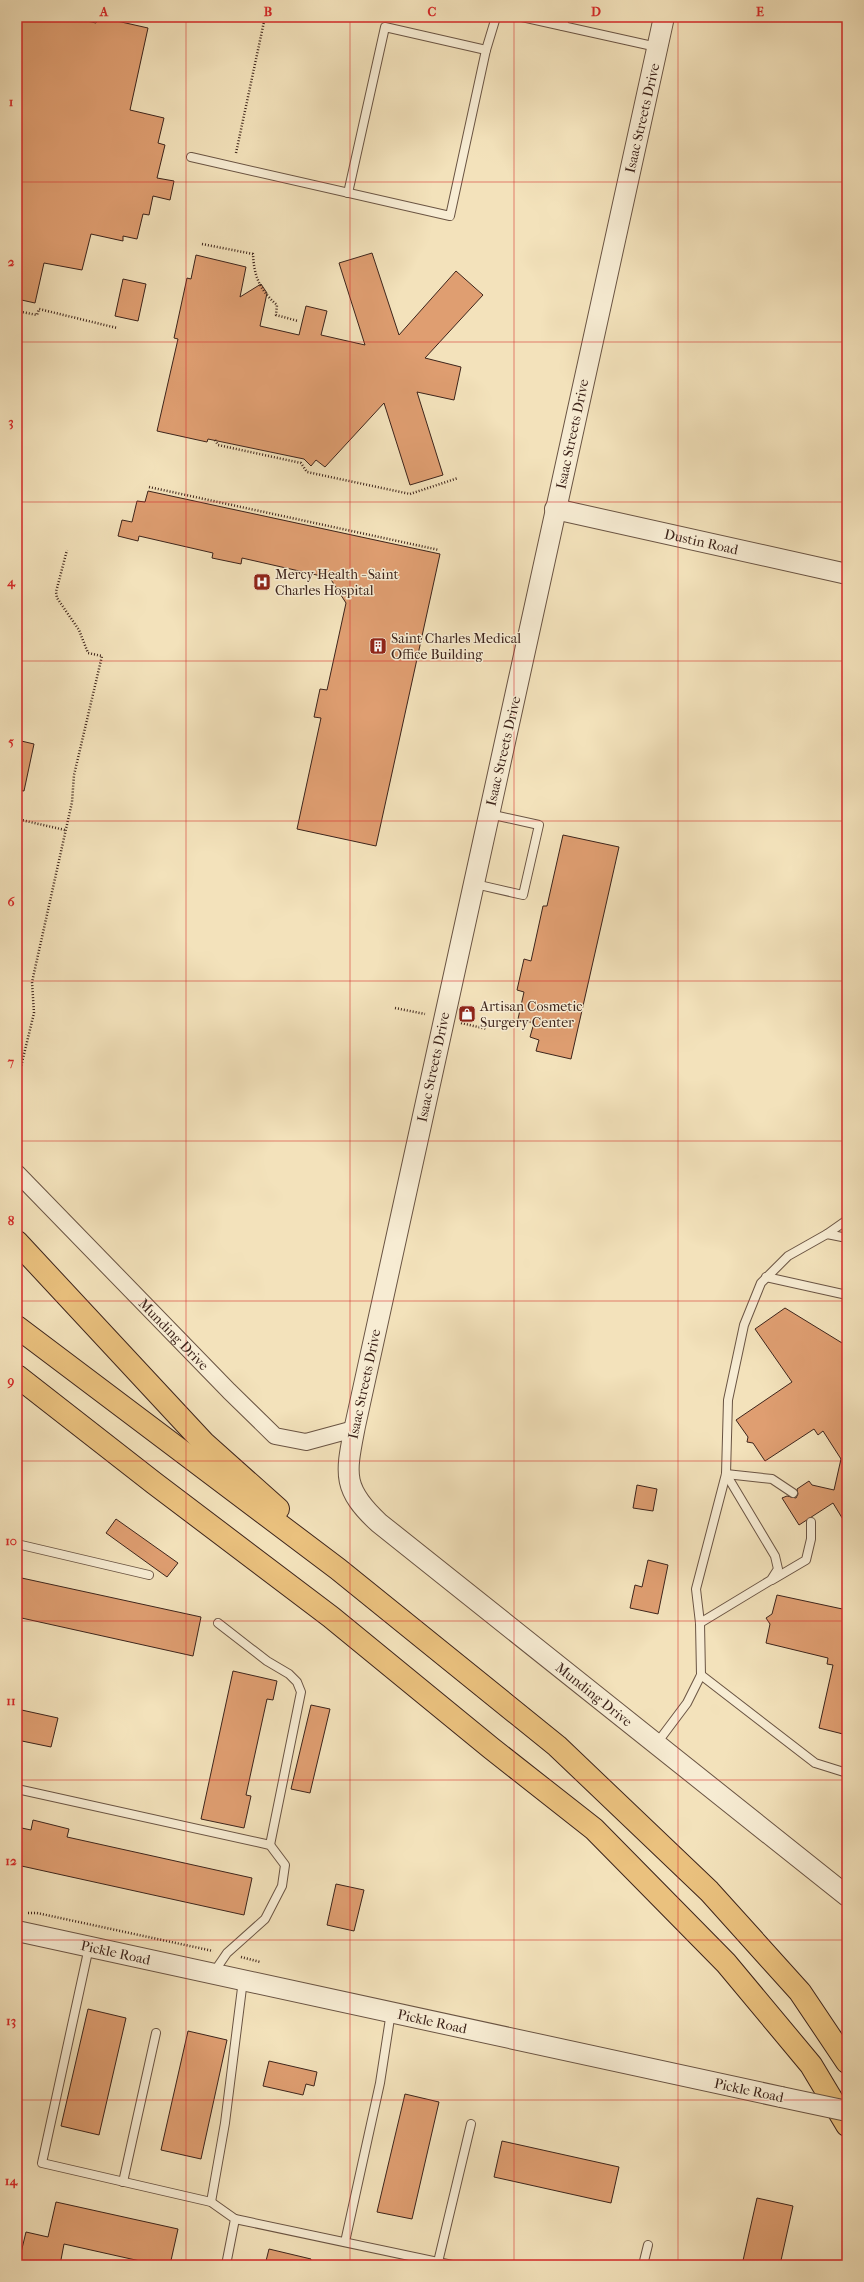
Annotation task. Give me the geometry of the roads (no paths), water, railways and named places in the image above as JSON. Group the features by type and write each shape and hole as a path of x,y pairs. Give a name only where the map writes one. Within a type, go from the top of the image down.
{"highway":[{"path":"17,1242 204,1443 275,1505 338,1569"},
{"path":"17,1327 338,1569 557,1746 625,1809 709,1891 800,1992 847,2062"},
{"path":"17,1376 40,1396 331,1617 594,1830 726,1963 810,2065 847,2125"},
{"path":"17,1381 40,1396"}],"street":[{"name":"Isaac Streets Drive","path":"350,1486 348,1471 354,1429 664,17"},
{"name":"Dustin Road","path":"555,508 847,574"},
{"name":"Munding Drive","path":"17,1173 229,1391 276,1436 306,1442 354,1429"},
{"name":"Munding Drive","path":"350,1486 366,1511 379,1523 847,1896"},
{"name":"Pickle Road","path":"17,1931 847,2111"}],"lane":[{"path":"191,157 450,216 486,50 496,17"},
{"path":"522,17 657,47"},
{"path":"563,26 565,17"},
{"path":"348,193 385,27 486,50"},
{"path":"473,884 523,895 539,825 488,814"},
{"path":"656,1744 687,1703 701,1676 700,1623 696,1589 726,1474 728,1400 744,1324 761,1282 788,1256 827,1234 847,1220"},
{"path":"827,1234 847,1238"},
{"path":"766,1277 847,1295"},
{"path":"726,1474 772,1479 793,1493"},
{"path":"726,1474 775,1556 778,1569 771,1580"},
{"path":"700,1623 806,1560 811,1539 811,1522"},
{"path":"17,1544 149,1575"},
{"path":"218,1623 266,1661 289,1674 300,1688 302,1698 270,1845"},
{"path":"701,1676 815,1763 847,1773"},
{"path":"17,1789 270,1845 285,1865 282,1886 265,1919 227,1953 213,1974"},
{"path":"89,1947 42,2163 211,2202 235,2219 452,2265"},
{"path":"211,2202 225,2123 243,1980"},
{"path":"345,2242 380,2083 391,2012"},
{"path":"123,2182 156,2033"},
{"path":"438,2262 471,2124"},
{"path":"226,2265 235,2219"},
{"path":"643,2265 648,2245"}],"place":[{"name":"Mercy Health - Saint Charles Hospital","path":"262,582"},
{"name":"Saint Charles Medical Office Building","path":"378,646"},
{"name":"Artisan Cosmetic Surgery Center","path":"467,1014"}]}
